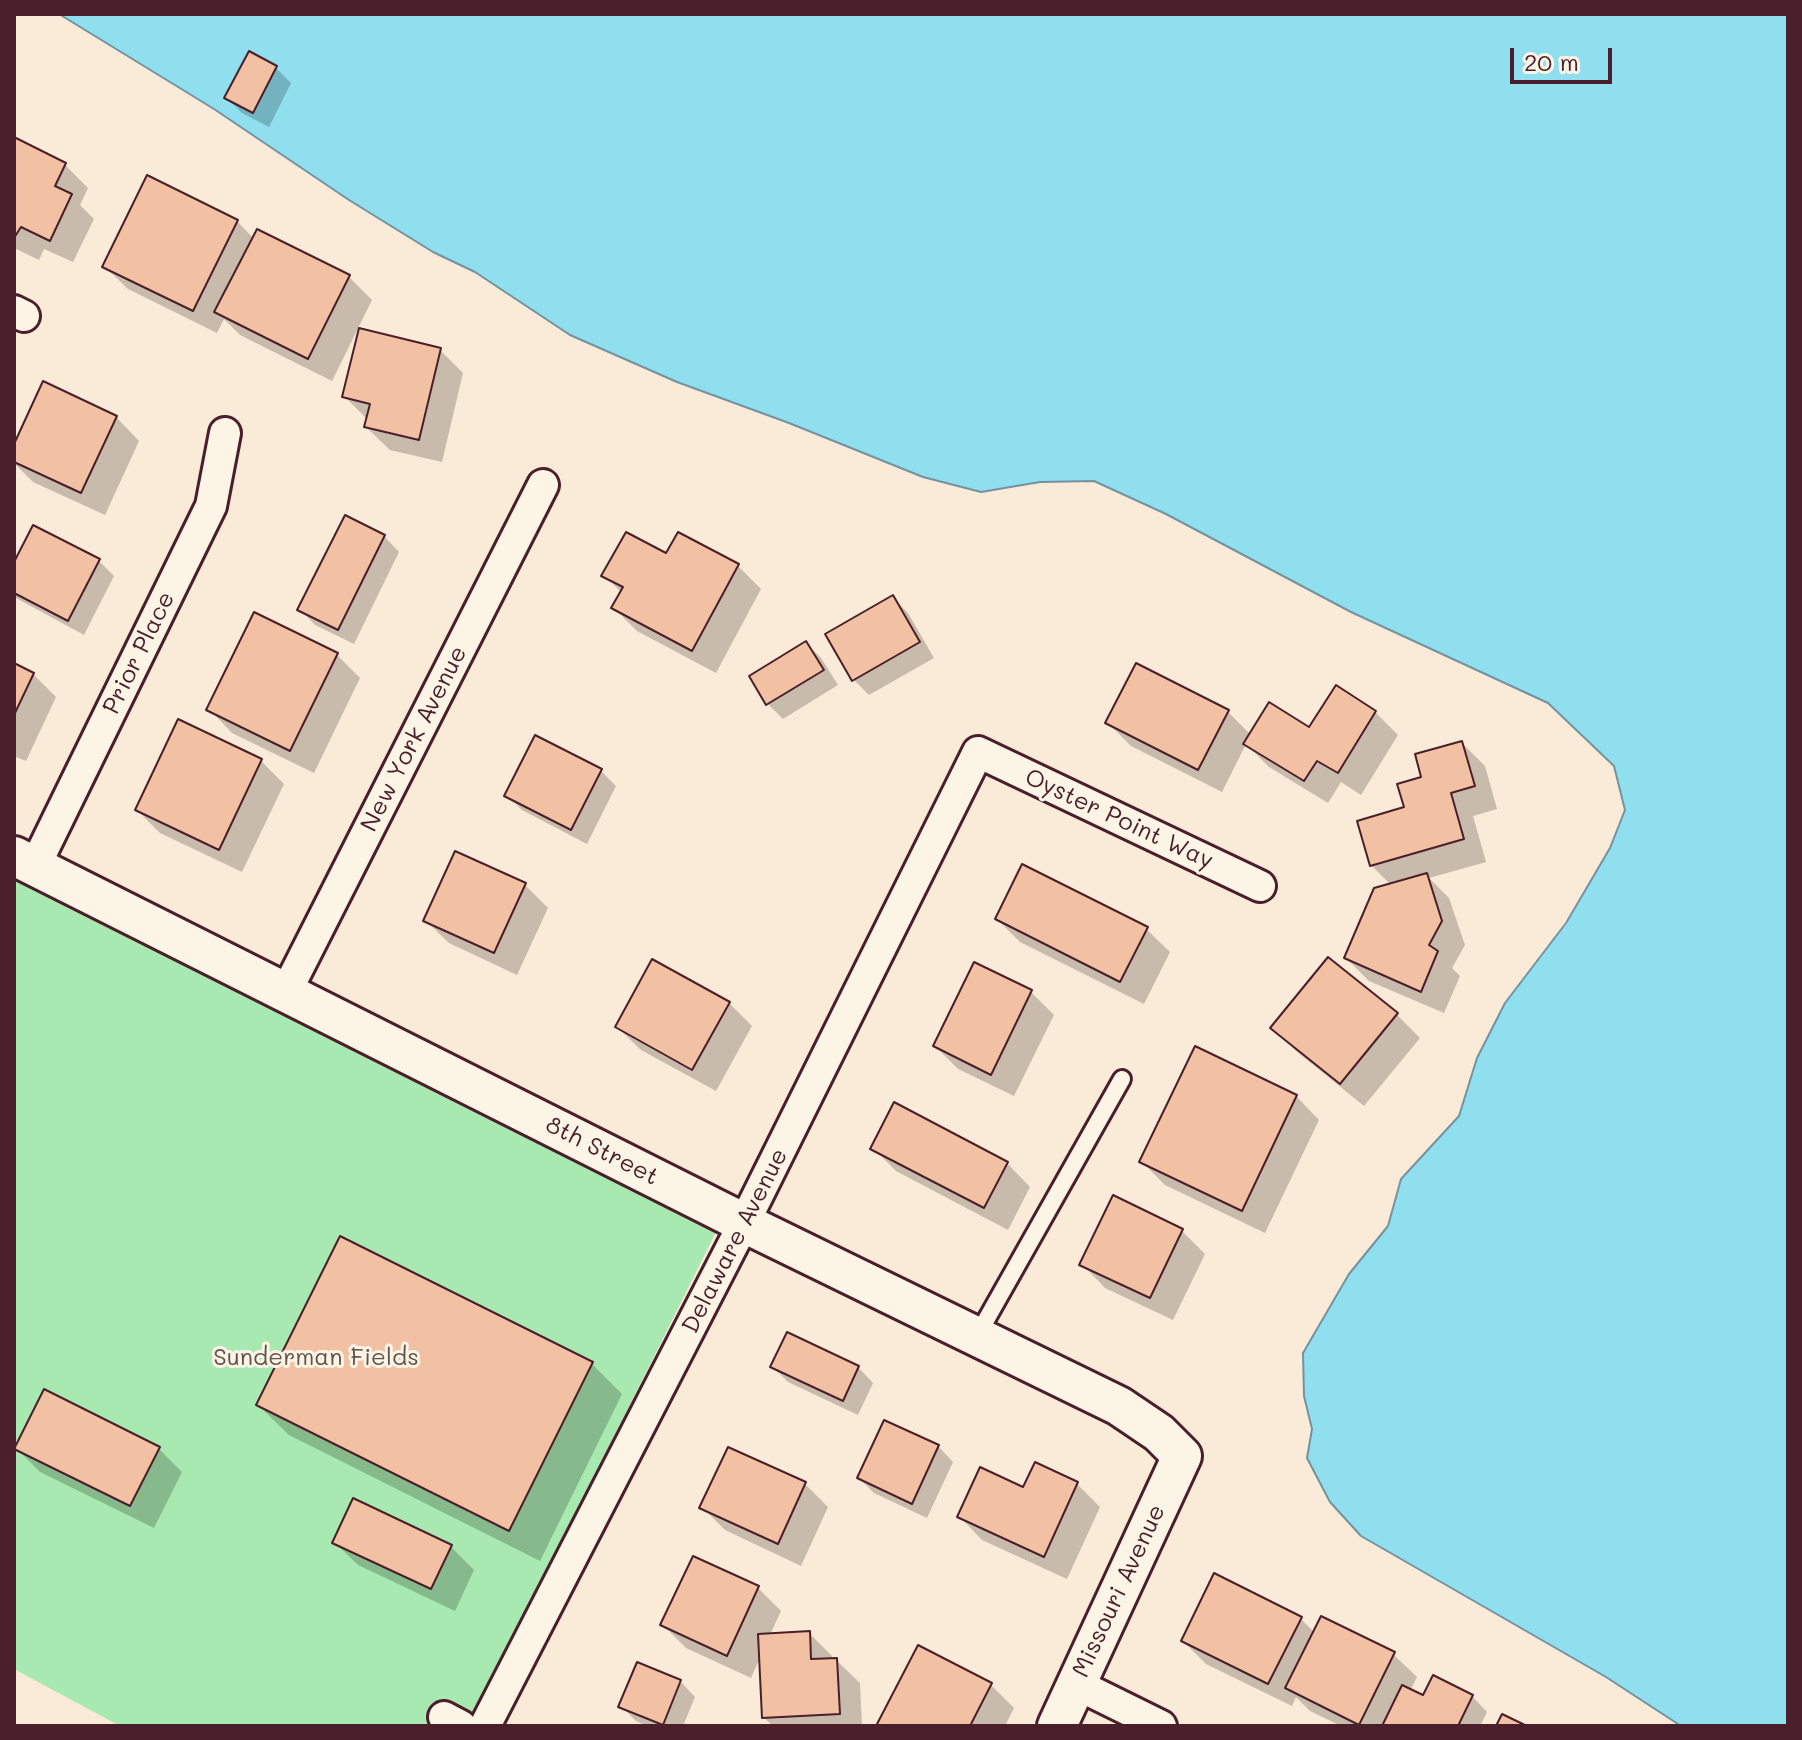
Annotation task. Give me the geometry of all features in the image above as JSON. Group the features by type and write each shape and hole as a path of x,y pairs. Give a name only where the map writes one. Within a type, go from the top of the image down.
{"street":[{"name":"Prior Place","path":"25,861 211,506 225,433"},
{"name":"New York Avenue","path":"286,992 543,485"},
{"name":"Oyster Point Way","path":"978,752 1260,886"},
{"name":"Delaware Avenue","path":"485,1726 744,1223 978,752"},
{"name":"8th Street","path":"25,861 744,1223 1119,1406 1159,1433 1182,1456"},
{"name":"Missouri Avenue","path":"1057,1726 1182,1456"},
{"path":"1076,1684 1161,1726"}],"lane":[{"path":"977,1336 1122,1079"}],"green space":[{"name":"Sunderman Fields","path":"14,868 720,1224 470,1726 120,1726 14,1669"}],"water":[{"path":"59,14 1788,14 1788,1726 1681,1726 1606,1677 1361,1536 1330,1502 1307,1458 1312,1429 1304,1396 1303,1353 1349,1274 1388,1226 1401,1179 1459,1116 1477,1058 1505,1003 1566,923 1610,848 1625,810 1614,766 1548,703 1351,612 1166,514 1094,481 1040,482 981,492 923,477 677,382 570,335 475,272 433,252 349,200 214,109"}],"building":[{"path":"249,51 277,66 253,113 224,98"},
{"path":"14,137 66,163 55,186 72,194 50,241 21,227 14,238"},
{"path":"147,175 238,220 193,311 102,267"},
{"path":"257,229 350,275 308,359 214,312"},
{"path":"359,328 441,348 419,440 364,427 370,404 342,397"},
{"path":"43,381 117,416 81,493 14,462 14,444"},
{"path":"345,515 385,535 338,630 297,610"},
{"path":"33,525 100,559 68,621 14,593 14,562"},
{"path":"626,532 666,553 678,532 739,564 692,651 611,608 623,587 601,576"},
{"path":"893,595 920,642 852,681 825,634"},
{"path":"254,612 338,653 290,751 206,710"},
{"path":"806,641 824,670 766,705 749,676"},
{"path":"14,663 34,673 14,715"},
{"path":"1136,663 1229,710 1198,770 1105,723"},
{"path":"1336,685 1376,711 1338,773 1317,761 1304,781 1243,744 1269,702 1309,727"},
{"path":"178,719 262,759 219,850 135,810"},
{"path":"535,735 602,769 571,830 504,796"},
{"path":"1462,741 1475,786 1451,793 1464,839 1370,866 1357,821 1404,807 1397,784 1421,777 1415,754"},
{"path":"455,851 526,883 494,953 423,921"},
{"path":"1022,864 1148,927 1120,982 995,919"},
{"path":"1427,873 1442,921 1429,945 1438,951 1421,992 1344,958 1374,888"},
{"path":"1328,957 1398,1013 1340,1084 1270,1028"},
{"path":"652,959 730,1002 692,1070 615,1027"},
{"path":"974,962 1032,990 991,1075 933,1046"},
{"path":"1195,1046 1297,1095 1242,1211 1139,1162"},
{"path":"894,1102 1008,1162 984,1208 870,1149"},
{"path":"1113,1195 1183,1229 1150,1298 1079,1265"},
{"path":"340,1236 593,1362 509,1531 256,1405"},
{"path":"787,1332 859,1366 843,1401 770,1367"},
{"path":"44,1389 160,1447 130,1506 14,1449"},
{"path":"884,1420 939,1445 912,1504 857,1478"},
{"path":"728,1447 806,1482 778,1544 699,1508"},
{"path":"1035,1462 1078,1482 1044,1557 957,1517 980,1467 1023,1487"},
{"path":"353,1498 452,1545 431,1589 332,1543"},
{"path":"693,1556 759,1586 727,1656 660,1625"},
{"path":"1214,1573 1302,1617 1268,1684 1181,1641"},
{"path":"1321,1616 1395,1652 1359,1725 1285,1688"},
{"path":"810,1631 811,1659 837,1658 840,1714 762,1718 758,1634"},
{"path":"918,1645 992,1683 970,1726 876,1726"},
{"path":"637,1662 681,1680 663,1725 618,1707"},
{"path":"1433,1675 1473,1695 1458,1726 1382,1726 1402,1685 1423,1695"},
{"path":"1502,1714 1527,1726 1496,1726"}]}
